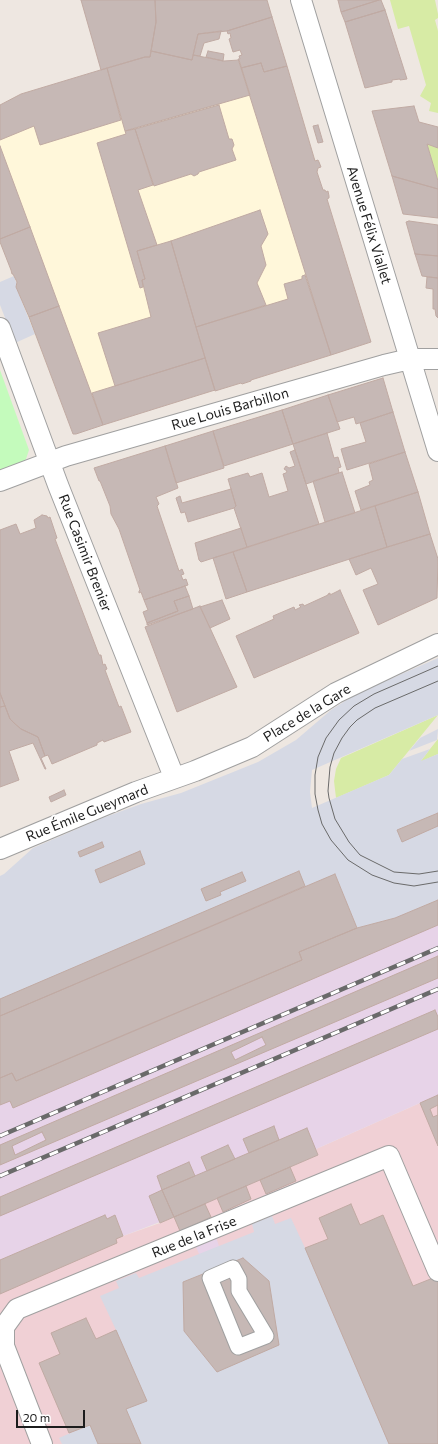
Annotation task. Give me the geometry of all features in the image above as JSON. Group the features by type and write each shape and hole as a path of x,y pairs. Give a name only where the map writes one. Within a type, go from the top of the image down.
{"street":[{"name":"Avenue Félix Viallet","path":"300,0 438,451"},
{"name":"Rue Casimir Brenier","path":"0,328 50,462 174,777"},
{"name":"Rue Louis Barbillon","path":"0,481 66,456 410,359 438,359"},
{"name":"Place de la Gare","path":"174,777 195,771 252,747 336,693 438,644"},
{"name":"Rue Émile Gueymard","path":"0,849 174,777"},
{"name":"Rue de la Frise","path":"42,1444 4,1346 4,1327 17,1309 389,1156 438,1271"},
{"path":"233,1268 239,1279 238,1291 266,1336 238,1347 234,1340 210,1278 233,1268"}],"shaded area":[{"path":"193,55 224,61 287,66 315,160 318,160 321,167 318,168 317,172 323,190 326,192 328,191 329,198 327,199 371,342 242,384 215,390 73,434 16,287 17,282 12,274 0,242 0,105 21,94 145,57 192,59"},
{"path":"14,276 17,285 16,287 35,334 15,343 0,305 0,282"},
{"path":"438,658 438,715 312,770 310,792 312,808 389,775 402,759 430,749 421,761 438,754 438,900 395,918 357,928 335,874 0,1016 0,876 33,848 100,819 141,804 181,793 258,762 296,740 331,710 356,694"},
{"path":"438,729 437,740 409,751 420,738"},
{"path":"335,874 357,928 395,918 438,900 438,1095 316,1149 318,1155 205,1204 227,1270 214,1287 181,1214 123,1236 115,1215 107,1219 105,1215 0,1260 0,1016"},
{"path":"438,1095 438,1444 0,1444 0,1260 105,1215 115,1215 123,1236 160,1223 318,1155 316,1149"},
{"path":"272,1216 275,1224 291,1218 389,1444 62,1444 59,1438 146,1400 100,1296 119,1288 116,1281 136,1273 139,1278 254,1232 252,1224"}],"green space":[{"path":"390,0 435,0 438,14 438,18 435,20 438,31 438,113 429,111 431,103 420,96 426,85 409,26 398,29"},
{"path":"427,144 438,148 438,181"},
{"path":"0,370 29,450 25,462 0,472"},
{"path":"438,715 389,775 336,798 334,781 336,769 341,758"},
{"path":"438,739 438,754 420,762 430,749"}],"building":[{"path":"81,0 155,0 156,22 150,57 145,57 101,70"},
{"path":"155,0 267,0 272,17 227,31 198,34 192,60 151,51 156,22"},
{"path":"338,0 379,0 341,12"},
{"path":"381,0 385,10 345,22 341,12"},
{"path":"385,10 407,79 392,80 392,82 365,88 345,22"},
{"path":"272,17 287,66 264,72 261,63 241,68 238,59 240,59 239,56 242,55 240,50 233,52 229,39 231,38 230,33 228,34 227,31"},
{"path":"221,31 219,39 204,43 200,56 193,55 198,34"},
{"path":"151,51 192,60 193,55 224,61 239,60 250,95 125,131 107,68 145,57 150,57"},
{"path":"208,51 224,54 223,61 206,57"},
{"path":"261,63 264,72 287,66 315,161 318,160 321,167 318,168 317,172 323,190 326,192 328,191 329,198 327,199 371,342 331,355 241,68"},
{"path":"107,68 121,120 40,145 34,126 0,140 0,105 21,94"},
{"path":"219,105 229,139 232,139 234,145 232,149 236,160 199,172 194,176 191,174 154,186 135,129"},
{"path":"414,106 419,122 438,127 438,148 427,144 438,181 438,189 392,176 372,111"},
{"path":"318,125 323,142 318,143 313,126"},
{"path":"135,129 153,185 138,190 157,245 137,251 145,279 142,280 143,287 140,288 97,143 126,134 125,131"},
{"path":"0,146 30,227 0,239"},
{"path":"392,176 438,189 438,218 403,214"},
{"path":"260,210 268,234 261,246 266,265 257,283 266,305 196,327 171,241"},
{"path":"409,221 438,225 438,256 415,254 406,222"},
{"path":"30,227 59,306 29,317 16,287 17,282 12,274 0,239"},
{"path":"171,241 205,358 115,386 98,333 151,317 142,280 145,279 137,251"},
{"path":"415,254 438,256 438,278 422,276"},
{"path":"305,275 331,355 242,384 241,383 215,391 196,327 288,299 284,284 302,279 302,276"},
{"path":"427,277 438,278 438,318 436,316 435,309 433,309 433,289 426,288"},
{"path":"59,306 103,425 76,434 73,434 29,317"},
{"path":"205,358 215,390 103,425 92,393"},
{"path":"383,378 393,412 356,424 354,417 337,422 328,395"},
{"path":"328,395 340,429 293,444 282,410"},
{"path":"282,410 293,444 224,466 213,431"},
{"path":"393,412 405,452 347,470 341,449 366,442 360,423"},
{"path":"213,431 224,468 176,483 165,446"},
{"path":"327,433 334,458 338,457 341,467 338,468 339,473 306,484 293,444"},
{"path":"165,446 178,488 156,497 159,504 157,506 179,571 182,569 184,574 181,575 183,580 186,579 188,585 144,600 141,592 139,593 140,590 119,529 111,514 110,506 94,468"},
{"path":"295,450 319,524 247,547 234,508 236,506 228,479 248,473 250,477 262,473 269,497 288,491 283,474 287,471 284,469 286,466 289,468 295,466 290,452"},
{"path":"405,452 418,492 361,510 355,491 370,485 369,482 373,480 369,464"},
{"path":"342,472 355,513 325,522 313,481"},
{"path":"231,489 236,506 234,508 188,522 185,512 181,513 176,498 180,496 182,503"},
{"path":"418,492 430,534 387,547 375,506"},
{"path":"375,506 387,547 247,592 233,552"},
{"path":"42,515 47,516 48,518 50,517 57,538 55,539 99,655 101,655 103,665 105,664 107,669 105,670 119,707 121,706 131,732 104,742 103,740 97,743 97,745 52,764 48,755 45,756 38,737 21,729 10,719 0,693 0,530 16,524 20,534 36,528 34,520"},
{"path":"241,528 247,547 201,562 199,560 195,543"},
{"path":"430,534 438,559 437,598 378,625 363,590 378,584 371,568 356,575 349,559"},
{"path":"233,552 247,592 226,599 213,558"},
{"path":"185,586 189,596 174,601 178,611 147,623 143,612 148,610 144,600"},
{"path":"340,590 359,633 254,678 236,636 274,619 273,616 294,607 295,610 301,607 299,605 303,604 304,606 330,593 330,595"},
{"path":"189,596 193,609 147,625 147,623 178,611 174,601"},
{"path":"222,600 230,619 210,628 200,607"},
{"path":"200,606 237,687 177,712 145,627"},
{"path":"0,693 5,706 0,707"},
{"path":"5,706 10,719 15,724 21,729 38,737 45,756 41,758 46,769 33,743 9,751 19,780 0,787 0,707"},
{"path":"64,790 66,795 51,802 49,797"},
{"path":"438,813 438,826 402,842 397,830"},
{"path":"102,842 104,847 80,857 78,852"},
{"path":"140,851 145,864 100,883 95,870"},
{"path":"299,871 305,886 0,1016 0,999"},
{"path":"242,872 246,881 220,892 221,895 206,901 201,889"},
{"path":"335,874 357,928 299,952 302,960 16,1081 12,1073 0,1078 0,1016"},
{"path":"438,900 438,925 13,1108 10,1101 0,1105 0,1078 12,1073 16,1081 302,960 299,952 357,928 395,918"},
{"path":"438,956 438,978 0,1165 0,1145"},
{"path":"435,1010 438,1017 438,1029 0,1216 0,1197"},
{"path":"262,1037 266,1045 235,1060 231,1052"},
{"path":"438,1095 438,1146 420,1103"},
{"path":"438,1105 438,1115 433,1117 430,1109"},
{"path":"274,1126 279,1140 249,1153 243,1139"},
{"path":"307,1128 318,1155 174,1217 162,1190"},
{"path":"42,1132 46,1140 15,1155 12,1146"},
{"path":"228,1145 235,1159 207,1171 201,1157"},
{"path":"189,1162 195,1176 162,1190 157,1176"},
{"path":"290,1167 296,1181 266,1194 260,1180"},
{"path":"246,1186 251,1199 223,1212 217,1198"},
{"path":"162,1190 174,1217 160,1223 149,1196"},
{"path":"205,1204 211,1217 180,1231 174,1217"},
{"path":"351,1204 360,1225 383,1215 413,1286 438,1276 438,1444 389,1444 305,1248 328,1239 319,1218"},
{"path":"105,1215 107,1219 115,1215 123,1236 116,1239 117,1243 0,1294 0,1260"},
{"path":"243,1258 269,1281 279,1345 217,1372 184,1331 183,1282"},
{"path":"86,1318 96,1339 116,1330 147,1401 126,1409 141,1444 98,1444 90,1425 69,1433 39,1363 60,1354 51,1333"}],"tram line":[{"path":"438,666 374,694 354,706 339,720 326,738 318,757 315,775 315,794 322,824 331,840 348,860 372,875 394,883 414,886 438,882"},
{"path":"438,681 375,708 357,720 342,738 334,753 330,767 328,791 335,819 349,842 360,855 394,872 419,874 438,871"}],"railway":[{"path":"0,1136 438,948"},
{"path":"0,1176 438,989"}]}
